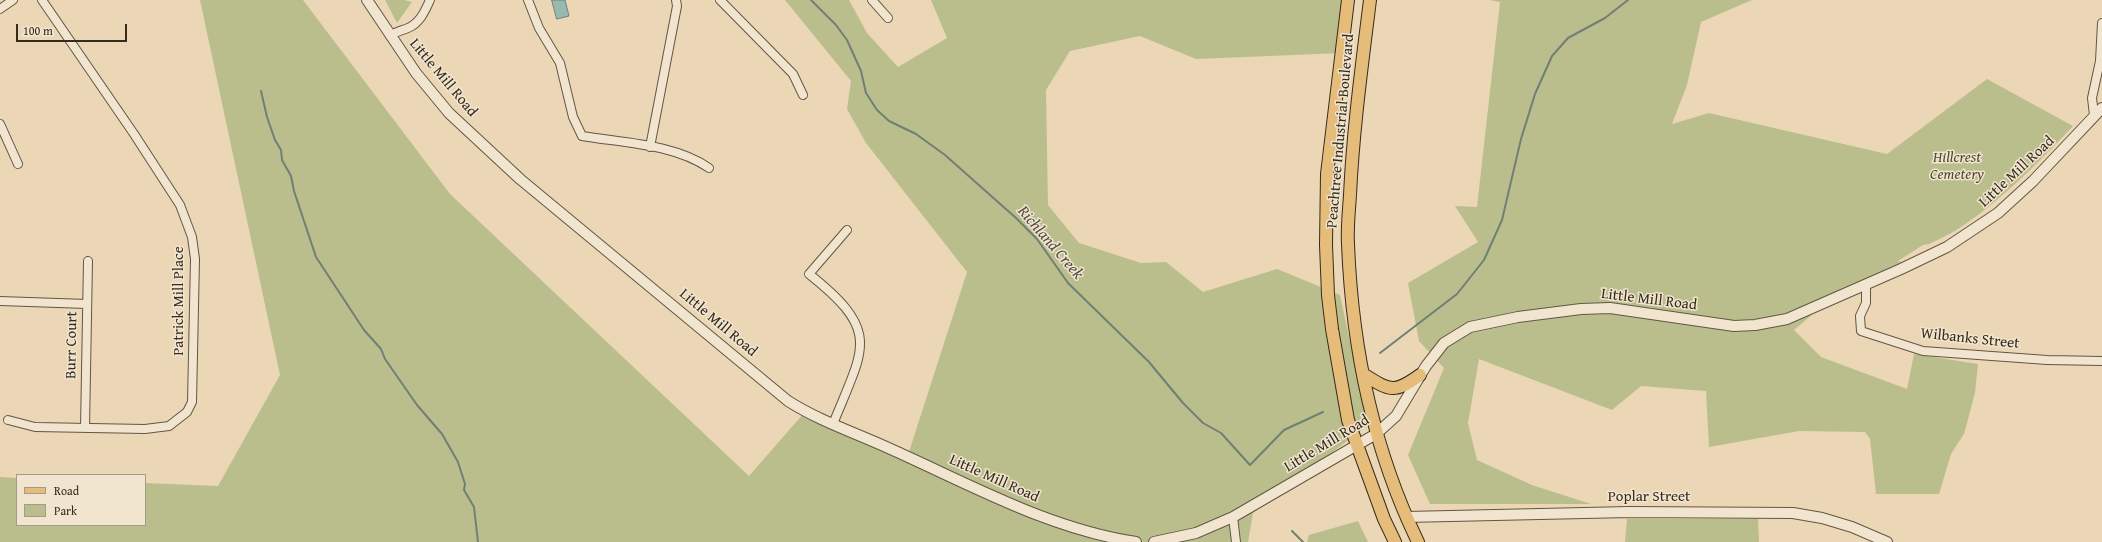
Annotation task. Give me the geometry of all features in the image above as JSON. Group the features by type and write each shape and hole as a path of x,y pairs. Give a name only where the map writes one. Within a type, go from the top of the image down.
{"main road":[{"name":"Peachtree Industrial Boulevard","path":"1348,0 1327,174 1326,245 1332,329 1348,420 1384,519 1395,542"},
{"name":"Peachtree Industrial Boulevard","path":"1370,0 1359,87 1351,174 1348,243 1355,326 1376,434 1406,517 1418,542"},
{"path":"1364,374 1384,387 1402,388 1420,375"}],"street":[{"path":"0,9 13,0"},
{"name":"Patrick Mill Place","path":"8,420 35,427 145,429 169,426 187,412 192,402 193,395 195,259 192,237 180,205 42,0"},
{"name":"Little Mill Road","path":"367,0 416,73 449,112 520,179 788,401 810,415 1020,508 1078,529 1136,542"},
{"path":"390,36 398,30 407,28 416,23 424,14 430,0"},
{"path":"528,0 539,28 560,63 573,117 582,136 650,147 694,158 709,168"},
{"path":"650,147 677,6 676,0"},
{"path":"720,0 793,74 802,94"},
{"path":"872,0 888,18"},
{"path":"2098,111 2092,98 2100,61 2102,23"},
{"name":"Little Mill Road","path":"1154,542 1196,533 1233,517 1376,434 1396,416 1420,375 1444,343 1470,327 1498,320 1582,309 1610,308 1734,326 1755,325 1787,319 1947,247 1998,213 2033,181 2098,111"},
{"path":"0,124 18,164"},
{"path":"833,424 858,361 860,337 857,325 842,302 809,274 847,230"},
{"name":"Burr Court","path":"85,428 88,261"},
{"name":"Wilbanks Street","path":"1866,284 1866,302 1860,316 1861,332 1924,351 2047,360 2102,361"},
{"path":"0,301 87,304"},
{"name":"Poplar Street","path":"1406,517 1629,512 1793,513 1822,518 1852,527 1888,542"},
{"path":"1233,517 1236,542"}],"green space":[{"path":"200,0 303,0 450,194 749,476 804,413 907,458 967,272 866,143 847,109 851,81 785,0 849,0 867,33 898,67 947,38 931,0 1347,0 1343,53 1196,59 1140,36 1070,51 1046,90 1048,205 1079,243 1141,263 1166,262 1203,292 1277,269 1340,295 1368,425 1253,513 1248,542 0,542 0,477 16,478 16,526 146,526 146,483 218,486 280,375"},
{"path":"385,0 404,0 412,2 397,23"},
{"name":"Hillcrest Cemetery","path":"1489,0 1752,0 1701,22 1687,85 1672,124 1709,113 1887,154 1987,79 2073,126 2008,191 1979,214 1956,230 1929,244 1923,245 1898,261 1908,264 1840,291 1794,330 1821,357 1907,389 1914,354 1978,364 1975,393 1964,434 1951,454 1939,494 1876,494 1870,439 1865,432 1799,431 1709,447 1706,391 1641,386 1612,410 1479,359 1468,423 1477,460 1532,485 1591,504 1430,504 1408,455 1444,368 1419,341 1408,283 1478,242 1455,206 1477,207 1500,2"},
{"path":"1627,519 1758,519 1759,542 1625,542"},
{"path":"1358,521 1368,542 1307,542 1309,535"}],"water":[{"path":"552,0 565,0 569,16 557,19"}],"waterway":[{"name":"Richland Creek","path":"811,0 836,25 847,40 861,71 866,93 877,110 889,121 916,134 945,155 1016,218 1037,239 1068,283 1149,362 1183,403 1203,423 1221,433 1250,465 1284,430 1323,412"},
{"path":"1380,353 1457,294 1484,260 1502,220 1521,139 1535,94 1552,56 1568,38 1605,18 1628,0"},
{"path":"261,91 267,117 275,140 281,150 282,160 291,176 294,191 316,257 364,330 381,349 385,359 417,405 442,434 458,462 465,484 464,490 474,507 478,542"},
{"name":"Richland Creek","path":"1292,531 1303,542"}]}
